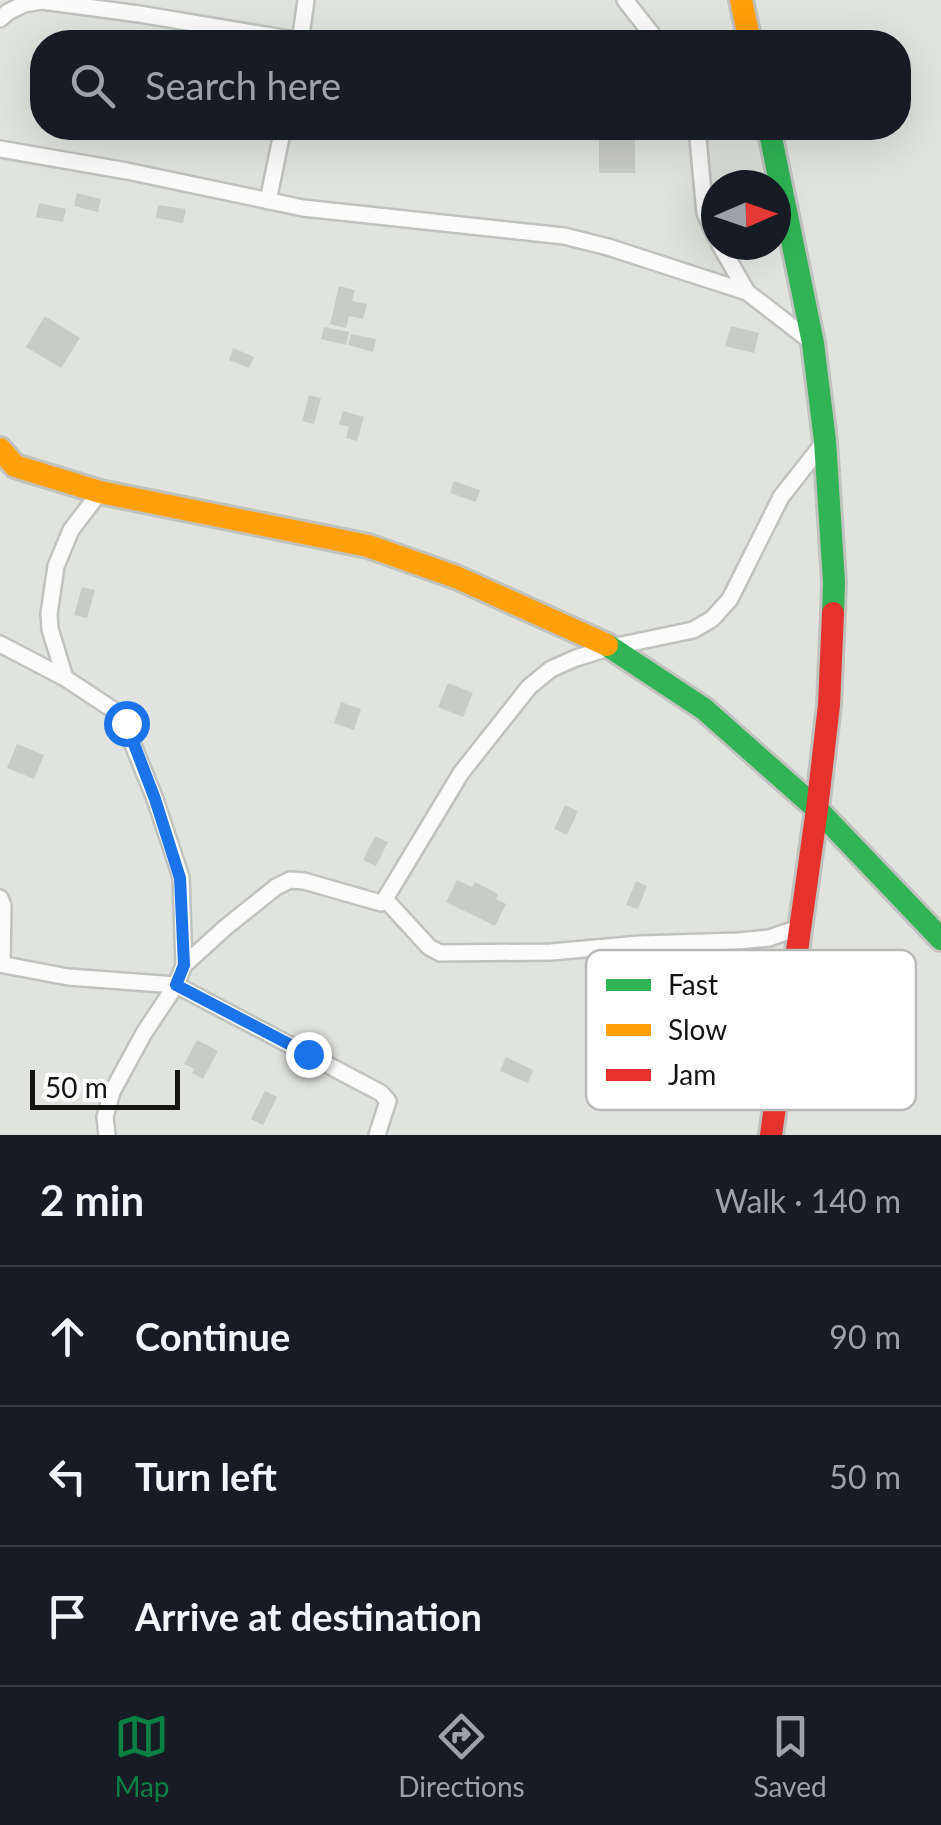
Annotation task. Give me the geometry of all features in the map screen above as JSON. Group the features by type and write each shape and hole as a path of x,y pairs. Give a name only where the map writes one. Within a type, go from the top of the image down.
{"street":[{"path":"302,30 306,0"},
{"path":"625,0 649,30"},
{"path":"742,0 748,30"},
{"path":"0,19 24,4 42,1 231,30"},
{"path":"268,201 281,140"},
{"path":"698,140 701,171"},
{"path":"771,140 813,343 825,440 834,582 828,705 798,950"},
{"path":"0,149 338,214 564,236 608,246 747,292 813,343"},
{"path":"729,260 747,292"},
{"path":"184,965 238,917 290,880 304,880 376,903 386,898 461,773 529,687 551,668 612,647 693,630 712,619 730,600 781,497 825,440"},
{"path":"5,460 100,492 368,546 456,577 612,647 704,709 817,809 941,939"},
{"path":"66,678 48,614 56,566 71,530 100,492"},
{"path":"0,644 66,678 116,710 126,723 155,799 180,878 184,965 112,1092 105,1116 107,1135"},
{"path":"0,898 4,906 1,964 68,977 176,985 382,1093 388,1101 377,1135"},
{"path":"386,898 429,947 440,953 551,952 738,941 769,938 801,927"},
{"path":"770,1135 774,1110"}],"building":[{"path":"599,140 635,140 635,173 599,173"},
{"path":"77,193 101,199 98,212 74,206"},
{"path":"39,203 66,209 63,222 36,217"},
{"path":"158,205 186,209 183,223 156,218"},
{"path":"339,286 355,290 352,301 367,304 363,319 349,316 346,328 330,324"},
{"path":"45,316 80,338 61,368 26,347"},
{"path":"731,326 759,333 754,353 725,346"},
{"path":"324,327 349,332 346,345 321,339"},
{"path":"351,334 376,339 373,352 348,345"},
{"path":"233,348 254,357 249,368 229,360"},
{"path":"309,395 321,398 314,424 302,421"},
{"path":"343,411 364,417 357,441 346,438 349,427 339,424"},
{"path":"454,481 480,490 476,502 450,493"},
{"path":"82,587 95,590 87,618 74,615"},
{"path":"448,683 473,693 463,717 438,707"},
{"path":"341,702 361,709 354,730 334,723"},
{"path":"17,744 44,755 34,779 7,768"},
{"path":"565,805 578,811 567,835 554,829"},
{"path":"375,836 388,842 376,866 363,860"},
{"path":"457,880 472,887 475,882 498,894 496,899 506,904 495,926 446,902"},
{"path":"636,881 647,886 638,909 626,905"},
{"path":"197,1040 218,1051 203,1079 184,1064"},
{"path":"506,1057 533,1070 528,1083 500,1071"},
{"path":"265,1091 277,1097 263,1125 251,1119"}],"traffic: fast":[{"path":"771,140 813,343 825,441 833,613"},
{"path":"607,645 704,709 817,809 941,939"}],"traffic: slow":[{"path":"741,0 747,30"},
{"path":"0,449 15,466 100,492 368,546 456,577 607,645"}],"traffic: jam":[{"path":"797,950 829,705 833,613"},
{"path":"771,1135 775,1110"}],"route":[{"path":"126,723 180,878 184,965 176,985 308,1054"}]}
